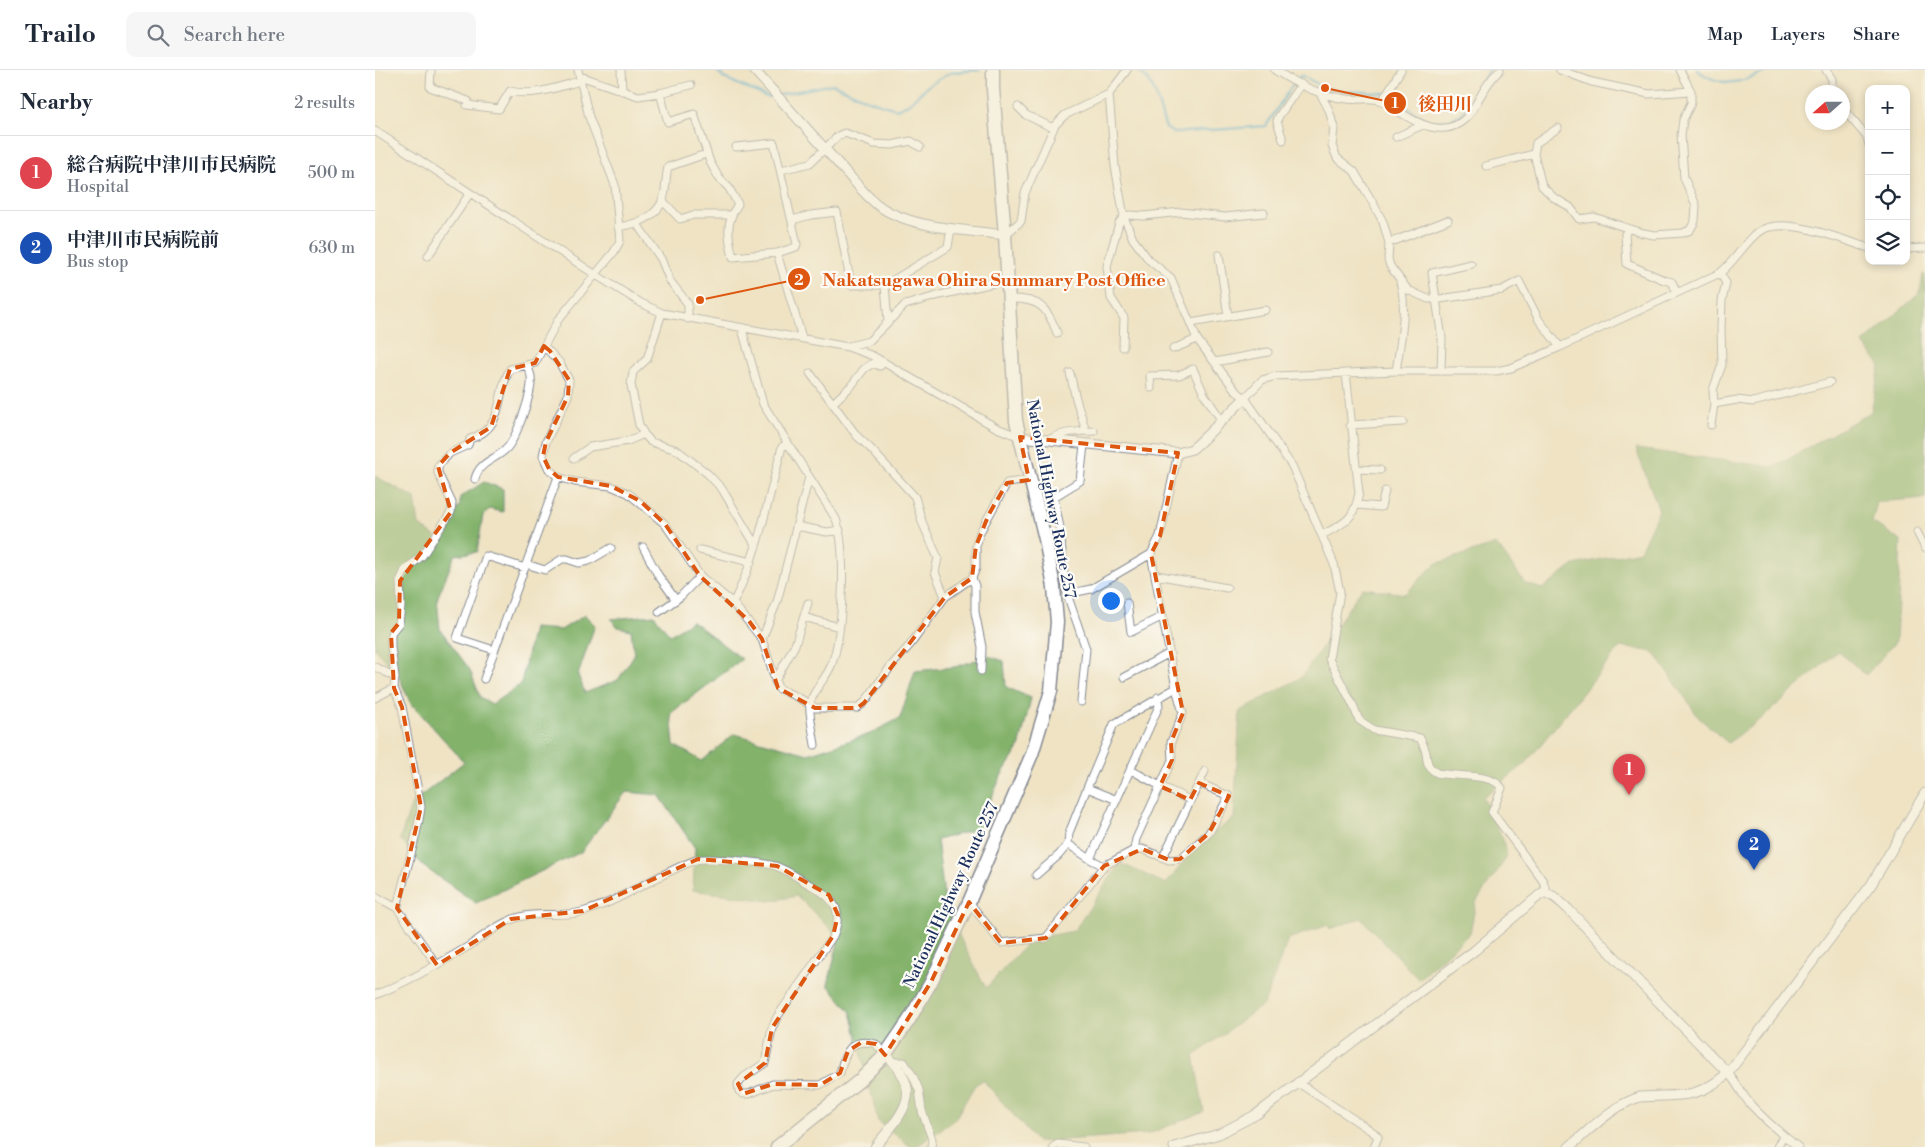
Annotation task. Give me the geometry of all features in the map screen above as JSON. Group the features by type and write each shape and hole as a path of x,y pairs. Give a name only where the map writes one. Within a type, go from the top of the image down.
{"highway":[{"name":"National Highway Route 257","path":"777,1147 860,1080 885,1055 909,1020 931,982 969,902 1032,754 1051,691 1057,622 1054,587 1045,539 1016,421 993,70"}],"street":[{"path":"431,70 430,87 468,101 467,105 499,109 510,91 519,93 554,89 579,76 638,96 660,93 691,85"},
{"path":"621,70 622,91"},
{"path":"754,70 862,190 889,212 921,223 1005,235 1021,221 1025,193 1053,128 1065,115 1109,94 1127,70"},
{"path":"1275,70 1290,80 1320,93 1349,100 1372,98 1382,100 1423,125 1443,128 1452,126 1469,114 1500,70"},
{"path":"1382,100 1401,70"},
{"path":"1561,70 1592,82 1649,94 1691,91"},
{"path":"1558,128 1536,143 1534,154 1542,186 1553,197 1571,207 1579,219 1594,217 1628,229 1654,235 1683,233 1690,230 1695,221 1696,205 1684,178 1681,126 1691,103 1691,91 1681,70"},
{"path":"1826,70 1832,79 1832,85"},
{"path":"397,908 421,807 402,707 394,688 395,677 391,633 399,622 401,606 399,582 405,570 422,556 451,512 450,499 438,473 438,466 450,453 468,445 471,439 486,432 497,414 505,377 510,369 535,363 558,320 614,252 620,241 615,185 589,117 579,76"},
{"path":"1283,140 1277,121 1300,84"},
{"path":"660,93 668,122 694,114 706,154 719,178 729,188 738,204 731,215 729,237 733,257 777,253 796,247 792,220 774,142 736,146"},
{"path":"1320,93 1329,110 1334,128 1333,146 1337,158 1354,171 1376,209 1389,243 1388,259 1390,266 1408,290 1429,298 1435,298 1502,290 1519,280 1539,320 1560,348"},
{"path":"1109,94 1115,166 1124,217 1133,238 1149,260 1171,278 1197,339 1236,391 1245,398 1292,466 1334,564 1340,592 1329,659 1359,720 1374,730 1420,738 1430,769 1437,774 1488,778 1499,784 1502,788 1492,812 1543,882 1547,893 1568,909 1727,1074 1734,1079 1750,1103 1783,1136 1798,1147"},
{"path":"1017,107 1027,115 1053,128"},
{"path":"1850,117 1865,135"},
{"path":"1396,137 1423,125"},
{"path":"375,131 595,274 641,303 662,313 848,347 873,356 997,428 1020,437 1083,445 1178,453 1192,449 1198,444 1267,377 1396,371 1496,371 1511,368 1560,348 1720,273 1727,268 1757,234 1772,225 1823,232 1865,247"},
{"path":"781,170 810,163 826,150 837,136 845,133 874,144 892,145 911,141 920,147"},
{"path":"618,227 637,224 652,216 665,193 668,167 706,154"},
{"path":"1486,166 1534,154"},
{"path":"428,256 470,193"},
{"path":"662,200 680,219 693,215 731,215"},
{"path":"792,220 811,215 837,212 851,285 885,285 948,247 951,228"},
{"path":"1123,347 1124,318 1111,298 1107,266 1119,223 1124,217 1129,215 1144,216 1181,212 1225,217 1264,213"},
{"path":"1389,243 1449,220"},
{"path":"637,224 661,259 670,281 688,304 688,319"},
{"path":"1628,229 1625,234 1627,264 1672,282 1677,293"},
{"path":"1910,249 1925,248"},
{"path":"777,253 802,338"},
{"path":"1219,255 1228,316"},
{"path":"1441,371 1442,338 1432,273 1471,264"},
{"path":"1711,426 1714,404 1713,390 1723,365 1721,328 1722,301 1726,283 1720,273"},
{"path":"1396,371 1403,303 1403,290 1399,279"},
{"path":"848,347 869,341 905,305 1007,280"},
{"path":"885,285 887,322"},
{"path":"1009,299 1033,300 1050,315 1057,333"},
{"path":"1191,323 1265,310"},
{"path":"662,313 647,359 633,372 631,385 639,425 651,442 677,450 708,474 722,489 756,546"},
{"path":"742,329 763,404 836,520 840,530 843,561 839,627 836,652 830,668 810,703 815,745"},
{"path":"1173,349 1197,339"},
{"path":"544,346 559,362 569,380 568,396 546,442 543,456 549,469 558,477 575,482 611,486 628,492 665,524 700,576 733,603 762,639 778,688 802,701 810,703 815,708 857,708 864,703 945,597 972,578 976,568 976,546 980,532 1007,483 1029,480"},
{"path":"1215,362 1268,352"},
{"path":"833,404 869,364 873,363 880,366 884,362"},
{"path":"475,479 480,466 505,451 512,444 519,429 531,386 531,376 527,366"},
{"path":"1151,388 1150,376 1179,375 1193,369 1203,394 1222,421"},
{"path":"1048,441 1057,435 1068,432 1090,431 1076,399 1070,372"},
{"path":"811,373 857,436 915,497 922,522 938,558 935,572 945,597"},
{"path":"1321,535 1350,518 1357,505 1359,493 1350,425 1346,373"},
{"path":"1714,404 1737,400 1753,402 1830,382"},
{"path":"1350,425 1403,422"},
{"path":"573,458 590,447 628,441 644,434"},
{"path":"733,603 745,581 751,562 782,447 788,443"},
{"path":"1081,702 1086,648 1067,594 1060,528 1054,498 1080,481 1083,445"},
{"path":"1067,594 1091,589 1151,554 1159,536 1178,453"},
{"path":"1356,469 1380,470"},
{"path":"483,679 558,477"},
{"path":"762,639 777,602 809,477"},
{"path":"1357,505 1381,507 1385,491"},
{"path":"796,526 827,532 840,530"},
{"path":"1917,532 1925,548"},
{"path":"643,547 658,575 676,600"},
{"path":"494,650 457,638 485,556 545,570 562,559 579,563 589,561 611,548"},
{"path":"700,550 751,562"},
{"path":"1134,850 1136,839 1172,760 1171,742 1183,712 1175,688 1151,554"},
{"path":"1156,574 1227,588"},
{"path":"659,612 676,600 700,576"},
{"path":"972,578 975,586 975,612 982,647 981,671"},
{"path":"775,681 795,645 808,603"},
{"path":"1127,603 1131,632 1163,616"},
{"path":"804,617 839,627"},
{"path":"1124,677 1170,653"},
{"path":"375,667 395,677"},
{"path":"375,698 394,688"},
{"path":"1036,875 1059,855 1068,844 1069,833 1114,724 1175,688"},
{"path":"1090,859 1159,706 1158,697"},
{"path":"1131,770 1190,800"},
{"path":"1163,857 1205,771"},
{"path":"969,902 1001,943 1046,938 1104,866 1134,850 1142,849 1169,860 1180,858 1209,834 1229,796 1199,783"},
{"path":"1087,788 1117,800"},
{"path":"1569,1147 1606,1116 1632,1099 1694,1094 1716,1083 1727,1074 1871,885 1925,793"},
{"path":"1068,844 1104,866"},
{"path":"375,995 437,965 511,919 528,915 563,915 583,912 698,859 763,863 777,866 829,896 835,904 838,915 837,921 833,936 777,1017 772,1028 765,1063 744,1077 738,1084 739,1091 743,1094 749,1094 773,1084 820,1085 840,1073 848,1051 853,1044 862,1042 876,1044 885,1055 895,1062 907,1088 907,1101 875,1147"},
{"path":"1174,1147 1232,1129 1257,1114 1297,1082 1366,1033 1474,951 1538,896 1547,893"},
{"path":"375,896 397,908 437,965"},
{"path":"895,1062 903,1062 913,1076 919,1090 922,1111 931,1138 931,1147"},
{"path":"1297,1082 1373,1132 1378,1137 1374,1147"},
{"path":"1777,1147 1783,1136"},
{"path":"1053,1147 1058,1144 1084,1147"}],"highlighted area":[{"path":"544,346 550,351 569,380 568,396 546,442 543,456 549,469 558,477 611,486 640,501 665,524 700,576 749,621 762,639 778,688 815,708 857,708 864,703 945,597 972,578 976,546 989,514 1007,483 1029,480 1020,437 1178,453 1160,536 1151,554 1183,713 1171,742 1172,760 1160,786 1190,800 1199,783 1229,796 1209,833 1180,859 1169,860 1142,849 1104,866 1046,938 1001,943 969,902 931,982 885,1055 876,1044 862,1042 848,1051 840,1073 820,1085 773,1084 743,1094 738,1084 765,1063 772,1028 833,936 838,915 829,895 777,866 698,859 583,911 511,919 437,965 397,908 421,807 402,707 394,688 391,633 399,623 400,581 451,512 438,466 450,453 491,427 510,369 535,363"}],"green space":[{"path":"1923,274 1925,275 1925,498 1877,502 1872,522 1901,541 1896,641 1866,675 1838,651 1761,719 1728,743 1699,718 1654,652 1620,647 1525,764 1483,797 1505,844 1507,857 1476,902 1470,933 1418,979 1361,918 1330,929 1328,925 1288,939 1264,1004 1194,1056 1204,1112 1148,1134 1037,1142 983,1080 975,1085 955,1119 916,1147 911,1147 878,1121 851,1012 828,985 839,938 797,896 769,901 693,890 695,848 659,795 626,792 581,852 476,903 423,866 400,839 412,803 464,762 410,702 399,677 375,649 375,476 415,498 419,525 439,539 460,505 460,497 484,482 503,489 503,512 490,509 483,515 477,552 455,555 437,599 440,629 470,670 480,697 492,704 521,684 533,628 561,630 585,615 595,625 578,675 585,693 618,680 634,655 631,630 618,627 611,619 654,615 670,635 692,621 742,659 671,713 674,745 702,761 734,734 808,754 870,734 900,718 915,671 955,667 988,656 1004,661 1006,687 1031,698 1019,748 1002,774 978,829 937,840 945,904 986,988 1031,939 1074,931 1120,863 1166,884 1198,844 1234,818 1240,711 1302,677 1362,588 1405,594 1435,564 1496,544 1525,583 1542,589 1574,565 1640,551 1659,510 1636,449 1774,467 1871,412 1880,366 1863,343 1920,293"}],"waterway":[{"path":"716,70 724,78 767,97 773,96"},
{"path":"779,95 833,84 868,100 896,109 908,104 929,85 952,72 980,70"},
{"path":"1136,70 1149,81 1156,95 1166,128 1173,133 1266,126 1297,78 1303,76 1325,88 1384,93 1430,122 1448,120 1462,114 1489,70"},
{"path":"1697,70 1706,76 1724,82 1741,81 1770,70"}],"place":[{"name":"後田川","path":"1325,88"},
{"name":"Nakatsugawa Ohira Summary Post Office","path":"700,300"},
{"name":"総合病院中津川市民病院","path":"1629,795"},
{"name":"中津川市民病院前","path":"1754,870"}]}
